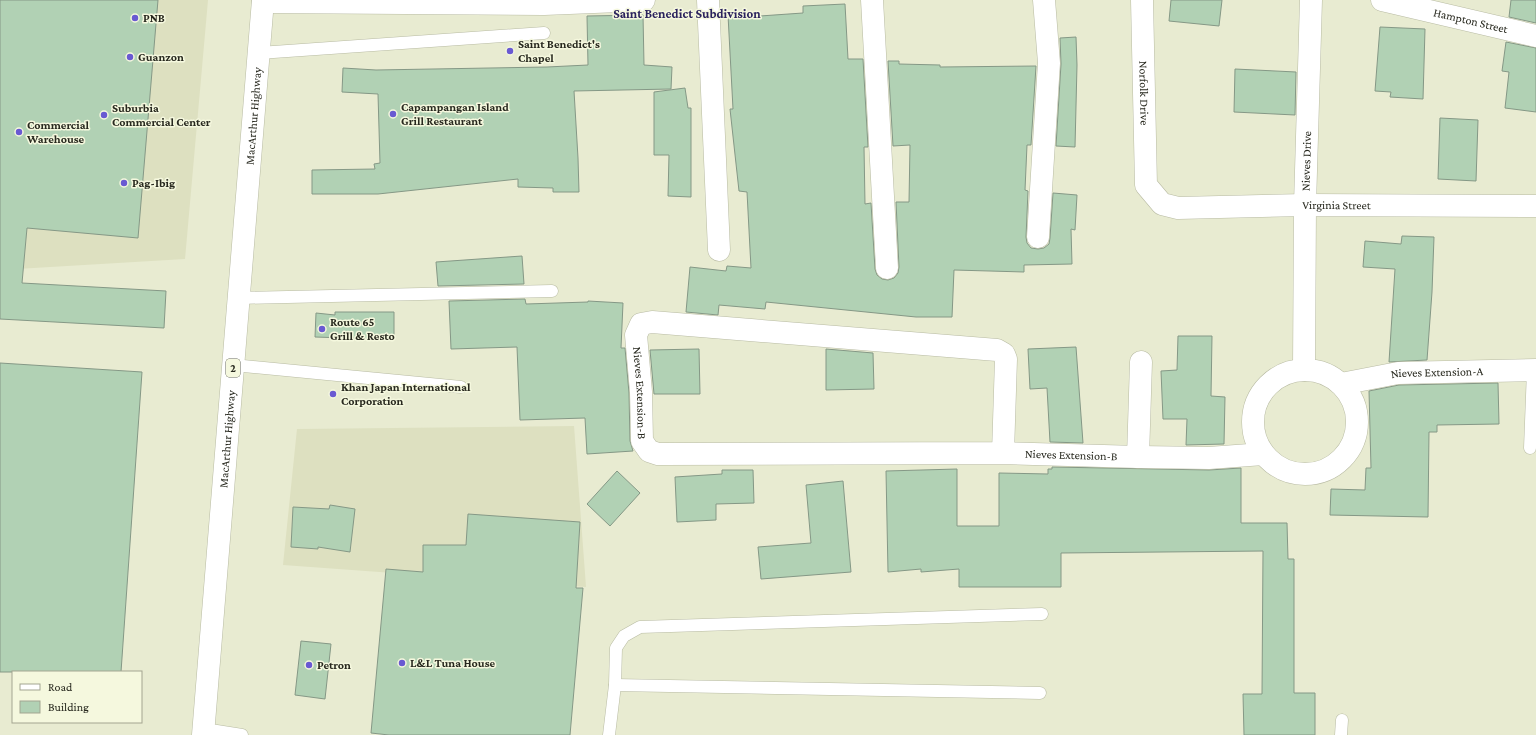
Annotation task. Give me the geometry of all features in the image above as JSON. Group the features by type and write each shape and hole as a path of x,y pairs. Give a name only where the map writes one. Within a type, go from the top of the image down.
{"main road":[{"path":"263,1 544,4 644,0"},
{"path":"708,0 719,250"},
{"path":"872,0 887,268"},
{"path":"1038,237 1049,63 1044,0"},
{"name":"Norfolk Drive","path":"1142,0 1146,185"},
{"name":"Nieves Drive","path":"1304,370 1305,205 1311,0"},
{"name":"Hampton Street","path":"1382,0 1536,36"},
{"name":"MacArthur Highway","path":"204,732 263,1"},
{"name":"Virginia Street","path":"1146,185 1162,204 1178,208 1305,205 1536,206"},
{"name":"Nieves Extension-B","path":"1003,453 1006,359 1004,354 997,350 652,322 641,324 636,335 642,392 642,441 650,450 658,454 1003,453 1209,458 1263,454"},
{"path":"1138,457 1141,362"},
{"path":"1304,370 1324,374 1341,384 1351,398 1356,414 1356,432 1351,448 1340,461 1326,470 1309,474 1292,473 1276,466 1263,454 1255,440 1252,423 1254,407 1262,392 1273,380 1288,372 1304,370"},
{"name":"Nieves Extension-A","path":"1341,384 1398,373 1535,370"}],"lane":[{"path":"259,53 544,33"},
{"path":"239,298 552,292"},
{"path":"234,365 461,386"},
{"name":"Nieves Extension-A","path":"1530,448 1535,370"},
{"path":"609,735 615,685 616,648 624,636 640,627 1042,614"},
{"path":"615,685 1040,694"},
{"path":"1341,735 1342,720"},
{"path":"204,732 242,735"}],"shaded area":[{"path":"0,0 208,0 185,259 0,270"},
{"path":"574,426 586,587 283,565 297,429"}],"building":[{"path":"0,0 158,0 138,238 27,228 22,283 166,291 164,328 0,319"},
{"path":"1171,0 1222,0 1219,26 1169,21"},
{"path":"1511,0 1536,0 1536,23 1509,17"},
{"path":"845,4 848,59 863,59 868,147 864,147 865,204 871,203 875,269 877,275 882,279 888,280 894,278 898,273 896,202 909,202 910,145 893,146 888,61 899,61 899,64 940,65 940,67 1036,66 1031,145 1027,145 1025,190 1028,191 1027,243 1031,248 1038,249 1044,248 1049,244 1053,193 1077,195 1075,230 1071,229 1072,264 1024,265 1024,272 954,270 952,317 916,317 766,302 765,309 719,305 718,315 686,312 690,267 726,271 727,266 751,268 747,192 739,191 730,109 733,109 728,15 760,14 760,16 803,13 803,6"},
{"path":"643,15 644,65 672,67 671,89 574,91 579,192 553,192 553,188 518,187 518,179 378,194 312,194 312,170 375,169 374,164 380,163 378,94 342,92 343,68 376,70 588,65 587,16"},
{"path":"1380,27 1425,29 1423,99 1390,97 1391,92 1375,91"},
{"path":"1076,37 1077,65 1075,147 1056,146 1061,64 1060,38"},
{"path":"1506,42 1536,48 1536,112 1505,108 1509,72 1502,71"},
{"path":"1235,69 1296,72 1295,115 1234,112"},
{"path":"685,88 688,108 691,108 691,197 668,196 669,155 654,155 654,92"},
{"path":"1440,118 1478,120 1476,181 1438,179"},
{"path":"1402,236 1434,237 1427,360 1389,362 1395,269 1363,267 1365,241 1401,244"},
{"path":"522,256 524,284 438,286 436,262"},
{"path":"525,299 526,304 588,301 623,303 621,348 625,348 629,393 630,441 633,451 587,454 585,418 520,420 517,347 451,349 449,301"},
{"path":"335,312 394,312 394,337 376,336 376,339 315,337 316,313 335,315"},
{"path":"1178,336 1212,336 1211,396 1225,397 1224,444 1186,445 1187,419 1163,419 1161,371 1177,370"},
{"path":"1076,347 1083,443 1050,442 1047,388 1030,389 1028,349"},
{"path":"699,349 700,394 654,394 650,350"},
{"path":"826,349 873,353 874,389 826,390"},
{"path":"0,363 142,372 121,671 0,672"},
{"path":"1498,383 1499,424 1437,425 1437,432 1429,432 1428,517 1330,515 1331,489 1365,490 1366,468 1371,468 1369,391 1399,385"},
{"path":"1052,467 1209,470 1241,468 1241,523 1287,523 1288,559 1294,559 1294,693 1315,693 1315,735 1244,735 1243,694 1262,694 1263,551 1061,553 1061,587 959,587 959,569 921,572 921,569 888,572 886,471 957,469 957,526 999,526 999,473 1048,474 1048,469 1052,469"},
{"path":"722,470 753,470 754,503 716,504 716,520 677,522 675,477 722,474"},
{"path":"617,471 640,493 610,526 587,504"},
{"path":"843,481 851,572 761,579 758,547 811,543 806,485"},
{"path":"330,505 355,509 350,552 318,547 318,549 291,547 293,507 329,509"},
{"path":"468,514 580,522 576,588 583,588 570,735 389,735 371,733 386,569 423,572 423,545 466,545"},
{"path":"301,641 331,644 325,699 295,695"}],"place":[{"name":"PNB","path":"135,18"},
{"name":"Saint Benedict's Chapel","path":"510,51"},
{"name":"Guanzon","path":"130,57"},
{"name":"Capampangan Island Grill Restaurant","path":"393,114"},
{"name":"Suburbia Commercial Center","path":"104,115"},
{"name":"Commercial Warehouse","path":"19,132"},
{"name":"Pag-Ibig","path":"124,183"},
{"name":"Route 65 Grill & Resto","path":"322,329"},
{"name":"Khan Japan International Corporation","path":"333,394"},
{"name":"L&L Tuna House","path":"402,663"},
{"name":"Petron","path":"309,665"}],"district":[{"name":"Saint Benedict Subdivision","path":"687,13"}]}
